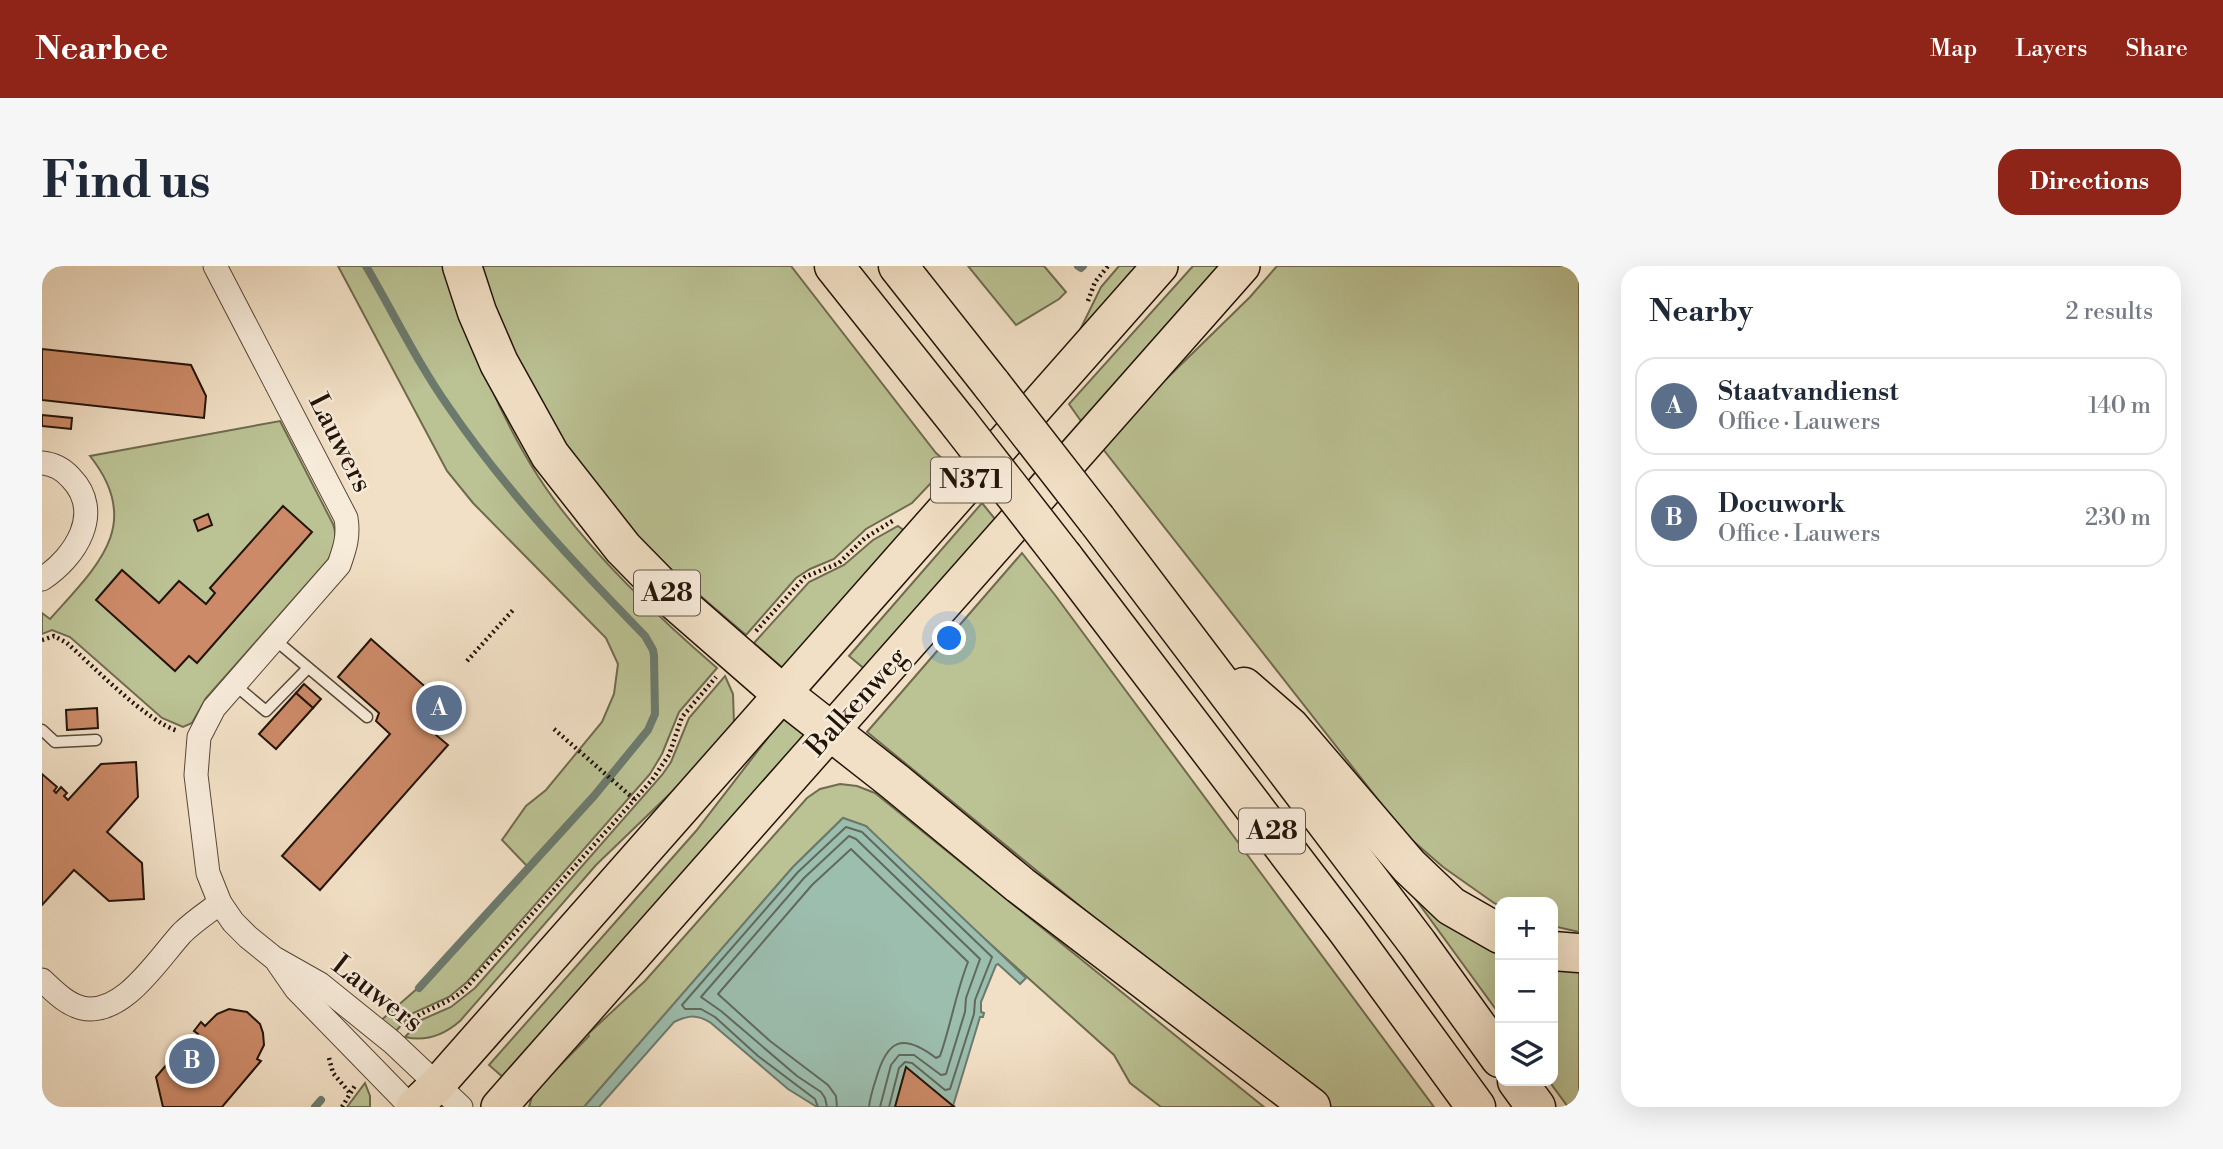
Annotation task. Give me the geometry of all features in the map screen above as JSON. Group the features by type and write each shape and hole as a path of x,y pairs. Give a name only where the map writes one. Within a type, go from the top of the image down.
{"highway":[{"name":"A28","path":"462,266 477,312 499,363 550,455 623,548 672,598 782,694 1020,885 1311,1107"},
{"name":"A28","path":"834,266 1064,558 1347,930 1476,1107"},
{"name":"A28","path":"898,266 1097,520 1495,1051"},
{"name":"A28","path":"1185,636 1290,727 1409,866 1451,906 1495,930"},
{"path":"1558,951 1579,953"},
{"path":"1521,1086 1536,1107"}],"main road":[{"name":"N371","path":"782,694 1160,266"},
{"name":"Balkenweg","path":"499,1107 1242,266"},
{"path":"431,1101 782,694"}],"street":[{"name":"Lauwers","path":"215,266 346,518 348,531 347,543 339,565 214,708 199,737 197,775 208,873 220,902 233,922 274,958 320,984 392,1042 431,1101"},
{"path":"42,463 52,464 67,473 77,484 86,505 84,531 75,549 54,571 42,579"},
{"path":"42,980 69,1003 83,1008 113,1005 127,995 185,930 220,902"},
{"name":"Lauwers","path":"274,958 296,989 431,1101"}],"lane":[{"path":"274,639 367,717"},
{"path":"234,685 266,711 308,668"},
{"path":"42,730 55,742 96,740"}],"path":[{"path":"1085,309 1094,282 1108,266"},
{"path":"392,1042 412,1019 450,1001 464,990 652,780 669,755 682,717 805,577 839,563 876,530 897,519"},
{"path":"467,661 514,609"},
{"path":"42,640 54,636 67,643 162,724 199,737"},
{"path":"554,729 635,799"},
{"path":"326,1046 333,1073 349,1092"}],"shaded area":[{"path":"338,266 444,266 447,281 496,398 518,443 549,493 592,547 641,599 717,668 679,712 662,754 650,774 467,982 449,997 411,1014 396,1031 378,1023 419,987 528,867 502,840 526,806 546,790 602,722 614,694 618,664 606,638 473,503 447,471"},
{"path":"479,266 791,266 936,453 949,464 912,503 866,529 834,559 796,578 746,635 693,590 638,536 614,510 570,451 515,358"},
{"path":"968,266 1044,266 1066,292 1016,325"},
{"path":"1119,266 1138,266 1079,332 1101,287"},
{"path":"1193,266 1224,266 1083,424 1069,404"},
{"path":"1277,266 1579,266 1579,932 1558,927 1558,897 1495,897 1495,904 1443,867 1405,834 1103,449 1157,388 1250,297"},
{"path":"280,421 333,524 334,547 328,560 206,698 192,723 183,727 162,718 70,637 52,630 42,634 42,613 50,619 83,581 108,544 114,524 113,503 106,481 90,456"},
{"path":"982,503 995,519 867,671 849,656"},
{"path":"898,526 906,532 785,670 754,643 809,582 844,565 873,540"},
{"path":"1022,553 1434,1107 1326,1107 867,732"},
{"path":"725,676 733,694 734,724 680,784 596,865 460,1021 434,1036 420,1039 405,1037 421,1020 451,1007 475,988 662,775 671,762 689,718"},
{"path":"787,713 810,733 505,1079 489,1065 696,831"},
{"path":"840,784 857,786 875,793 1264,1107 1161,1107 1130,1083 1114,1055 939,898 866,826 843,818 793,867 584,1107 529,1107 533,1093 588,1034 645,981 807,798 820,789"},
{"path":"1406,886 1495,943 1495,1008"},
{"path":"1558,964 1579,967 1579,1107 1568,1107 1553,1086 1558,1086"},
{"path":"365,1083 370,1096 370,1107 347,1107"}],"water":[{"path":"843,818 866,826 1026,978 1020,984 996,965 981,1002 983,1017 980,1017 953,1106 906,1068 895,1107 817,1107 788,1089 711,1023 693,1016 674,1022 599,1107 584,1107 793,867"}],"building":[{"path":"42,349 191,365 206,396 204,418 42,400"},
{"path":"42,415 72,418 71,429 42,426"},
{"path":"283,506 312,532 197,663 189,656 175,671 96,600 122,570 159,603 179,581 206,604 215,593 210,588"},
{"path":"208,514 212,525 198,531 194,520"},
{"path":"371,639 455,713 436,735 448,745 320,890 282,856 390,734 376,721 379,713 338,677"},
{"path":"304,684 321,699 313,708 296,693"},
{"path":"296,693 313,708 276,749 259,734"},
{"path":"97,708 98,728 67,730 66,710"},
{"path":"136,762 138,797 107,832 142,863 144,899 109,901 74,870 42,905 42,774 57,787 54,791 56,793 61,787 67,793 64,796 68,800 101,764"},
{"path":"229,1009 247,1012 260,1024 264,1045 257,1059 261,1061 222,1107 163,1107 156,1077 190,1037 192,1041 198,1034 194,1031 201,1022 205,1026 217,1014"},
{"path":"906,1067 953,1106 955,1107 895,1107"}],"waterway":[{"path":"366,266 427,374 472,440 543,527 645,636 654,656 655,714 648,730 594,796 419,988"},
{"path":"1078,266 1083,266"},
{"path":"315,1107 321,1100"}],"place":[{"name":"Staatvandienst","path":"439,708"},
{"name":"Docuwork","path":"192,1061"}]}
